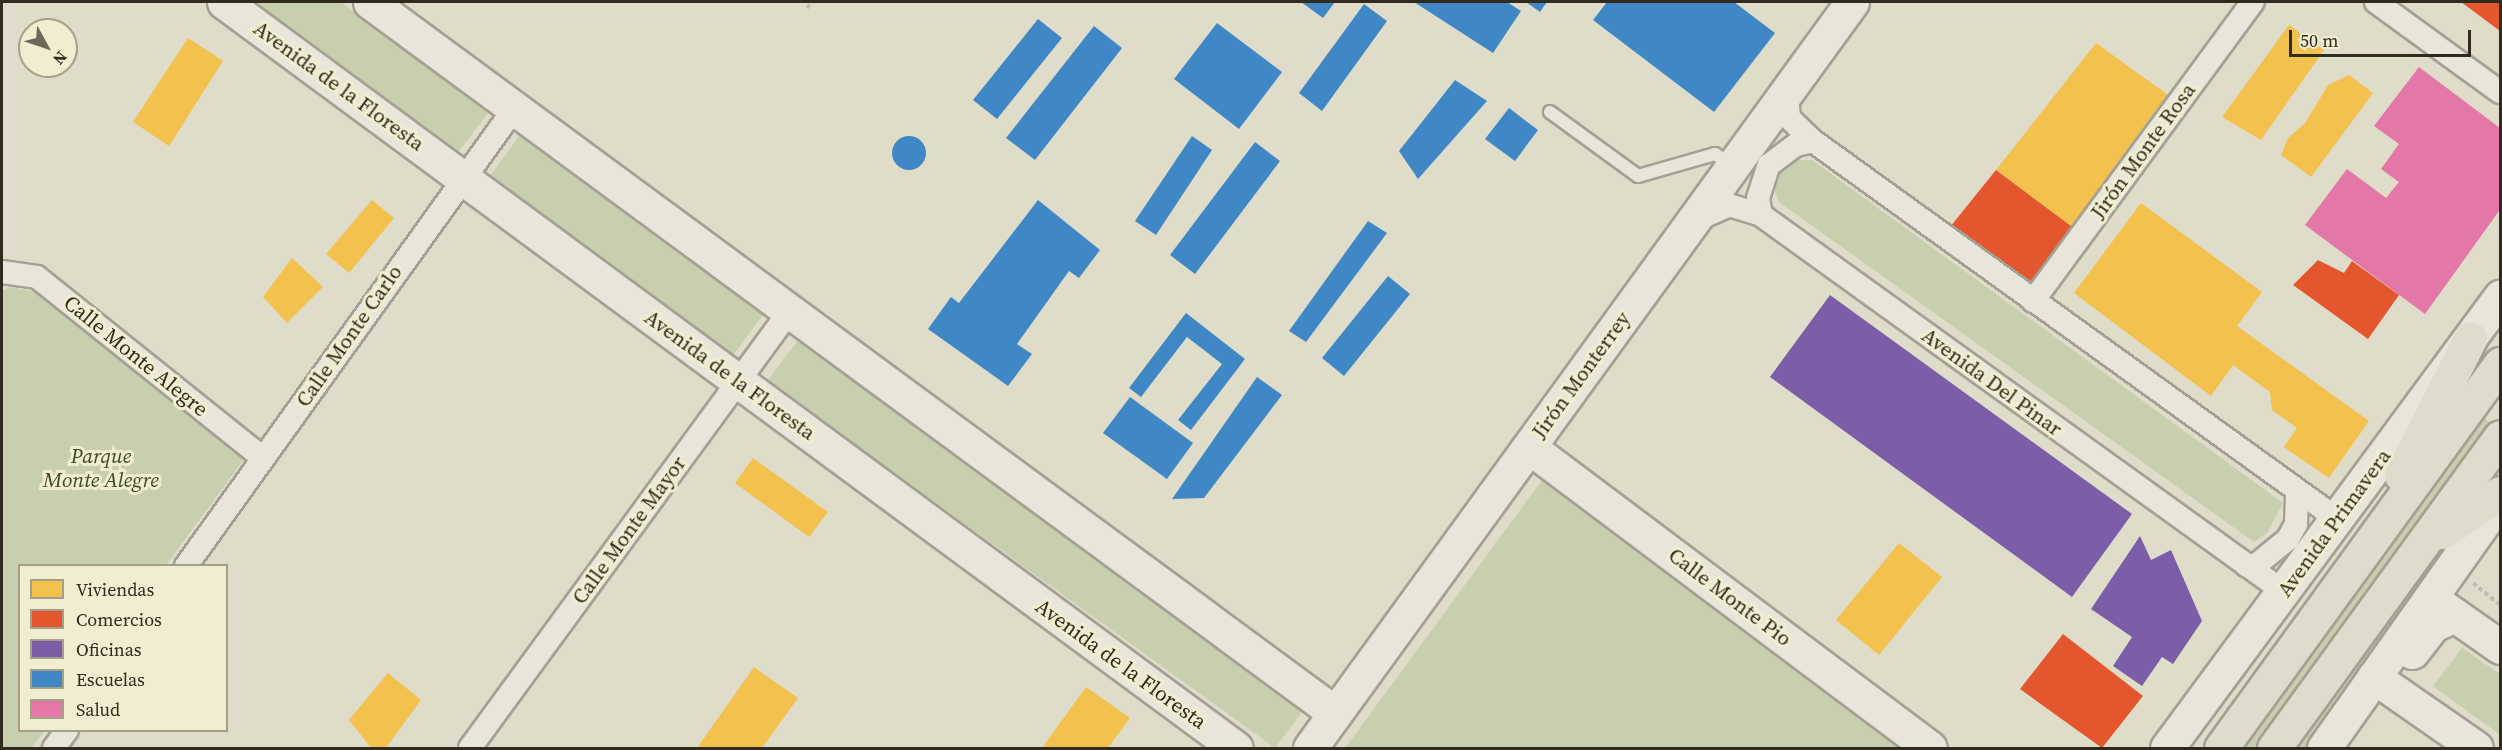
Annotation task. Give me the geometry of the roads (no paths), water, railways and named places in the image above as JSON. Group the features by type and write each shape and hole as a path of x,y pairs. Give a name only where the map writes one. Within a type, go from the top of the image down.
{"main road":[{"path":"2372,543 2470,339"},
{"name":"Avenida Primavera","path":"2221,748 2500,364"},
{"path":"2274,748 2500,437"},
{"path":"2422,544 2500,493"}],"street":[{"name":"Avenida de la Floresta","path":"224,2 1236,748"},
{"path":"370,2 1335,713"},
{"name":"Jirón Monterrey","path":"1310,748 1731,165 1852,2"},
{"name":"Jirón Monte Rosa","path":"2033,300 2253,2"},
{"path":"2376,2 2500,92"},
{"path":"1788,91 1790,118 1813,141 2336,518"},
{"name":"Calle Monte Carlo","path":"187,564 514,109"},
{"path":"1761,215 1758,198 1769,165 1788,149 1813,141"},
{"name":"Avenida Del Pinar","path":"1692,222 1729,205 1761,215 2283,591"},
{"name":"Calle Monte Alegre","path":"2,272 37,277 263,458"},
{"name":"Avenida Primavera","path":"2167,748 2500,297"},
{"name":"Calle Monte Mayor","path":"470,748 789,312"},
{"name":"Calle Monte Pio","path":"1529,447 1930,748"},
{"path":"2246,565 2256,565 2288,539 2296,524 2297,491"},
{"path":"2324,748 2443,606 2500,499"},
{"path":"2443,606 2500,647"},
{"path":"2381,681 2476,748"},
{"path":"54,748 66,732"}],"lane":[{"path":"1550,112 1638,176 1715,154 1731,165"}],"park label":[{"name":"Parque Monte Alegre","path":"101,468"}]}
